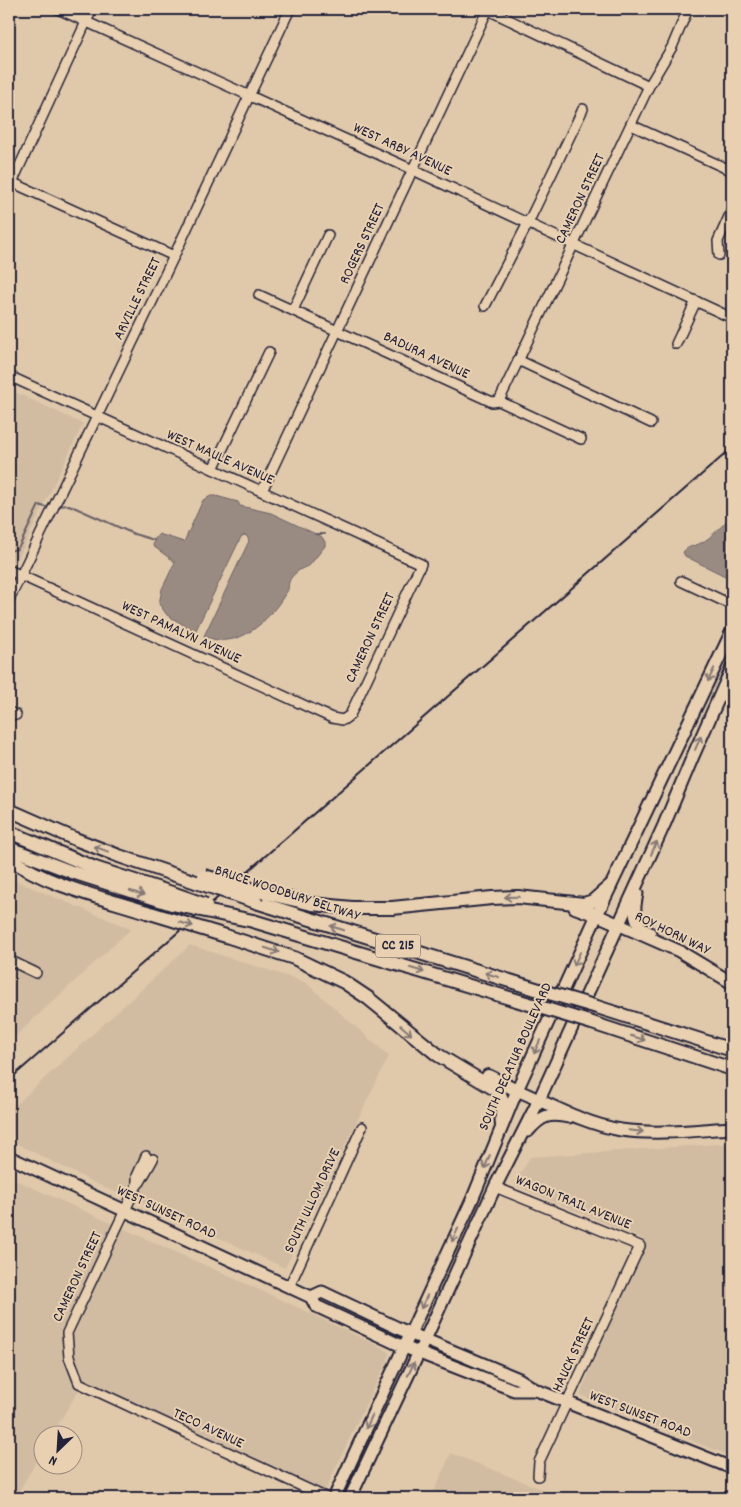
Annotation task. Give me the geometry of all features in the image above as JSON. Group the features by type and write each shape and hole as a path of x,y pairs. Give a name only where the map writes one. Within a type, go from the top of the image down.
{"highway":[{"name":"BRUCE WOODBURY BELTWAY","path":"9,810 75,839 134,861 261,898 539,990 732,1050"},
{"name":"CC 215","path":"9,832 174,899"},
{"name":"CC 215","path":"9,848 72,872 174,899 536,1006 732,1069"},
{"path":"9,858 27,870 56,883 294,958 344,982 368,998 438,1055 493,1087 500,1094 502,1101 502,1125"},
{"path":"261,898 372,909 492,898 525,898 588,903 610,886"},
{"path":"560,902 597,915"},
{"path":"455,1064 478,1072 517,1090"}],"main road":[{"name":"SOUTH DECATUR BOULEVARD","path":"334,1498 472,1200 517,1090 610,886 732,631"},
{"path":"350,1498 495,1187 540,1100 732,668"},
{"path":"642,874 634,912 636,921 642,928 679,951"},
{"name":"ROY HORN WAY","path":"597,915 679,951 732,983"},
{"path":"517,1090 588,1121"},
{"path":"517,1143 536,1122 546,1116 556,1115 621,1130 649,1132 732,1128"},
{"name":"WEST SUNSET ROAD","path":"9,1157 289,1287 312,1299 316,1306 338,1316 406,1343 422,1347 514,1390 536,1390 732,1468"},
{"name":"WEST SUNSET ROAD","path":"312,1299 322,1292 406,1343"}],"street":[{"name":"WEST ARBY AVENUE","path":"58,9 413,170 732,318"},
{"path":"92,9 10,184 174,256"},
{"name":"ARVILLE STREET","path":"9,600 290,9"},
{"path":"487,9 649,86"},
{"name":"ROGERS STREET","path":"262,492 487,9"},
{"name":"CAMERON STREET","path":"499,401 649,86 672,47 688,9"},
{"path":"486,306 583,108"},
{"path":"631,125 732,171"},
{"path":"719,255 718,242 732,210"},
{"path":"293,310 328,235"},
{"name":"BADURA AVENUE","path":"259,295 492,402 499,401 581,439"},
{"path":"676,344 696,302"},
{"path":"213,469 269,352"},
{"path":"518,360 651,423"},
{"name":"WEST MAULE AVENUE","path":"9,376 421,564"},
{"name":"CAMERON STREET","path":"343,720 350,714 421,564"},
{"name":"WEST PAMALYN AVENUE","path":"9,570 332,718 343,720"},
{"path":"681,580 732,605"},
{"path":"9,960 36,973"},
{"name":"SOUTH ULLOM DRIVE","path":"289,1287 362,1127"},
{"name":"CAMERON STREET","path":"79,1383 69,1357 67,1333 140,1182 149,1158"},
{"name":"WAGON TRAIL AVENUE","path":"495,1187 640,1246"},
{"name":"HAUCK STREET","path":"538,1476 539,1462 640,1246"},
{"name":"TECO AVENUE","path":"79,1383 327,1498"}],"shaded area":[{"path":"9,389 83,424 16,563 9,560"},
{"path":"211,496 238,502 240,506 271,513 322,537 325,542 325,546 309,566 294,574 289,582 287,592 262,623 241,637 229,640 217,640 204,636 249,541 247,536 241,537 195,632 167,615 159,604 162,589 175,562 153,546 154,540 159,534 184,542 203,500"},
{"path":"732,515 732,577 727,577 685,556 683,552 685,550 709,538"},
{"path":"9,878 131,929 9,1042"},
{"path":"190,945 305,982 389,1056 285,1268 141,1202 105,1188 9,1140 9,1111"},
{"path":"732,1143 732,1457 580,1395 643,1239 514,1185 530,1157"},
{"path":"9,1177 282,1300 383,1348 389,1353 388,1360 325,1491 85,1380 58,1424 32,1424 32,1469 15,1498 9,1498"},
{"path":"451,1453 564,1498 431,1498"}],"waterway":[{"path":"9,551 17,549 20,545 39,505 45,507 52,506"},
{"path":"59,506 69,505 134,534 154,540"},
{"path":"315,534 325,534"}],"railway":[{"path":"9,1080 732,448"}]}
